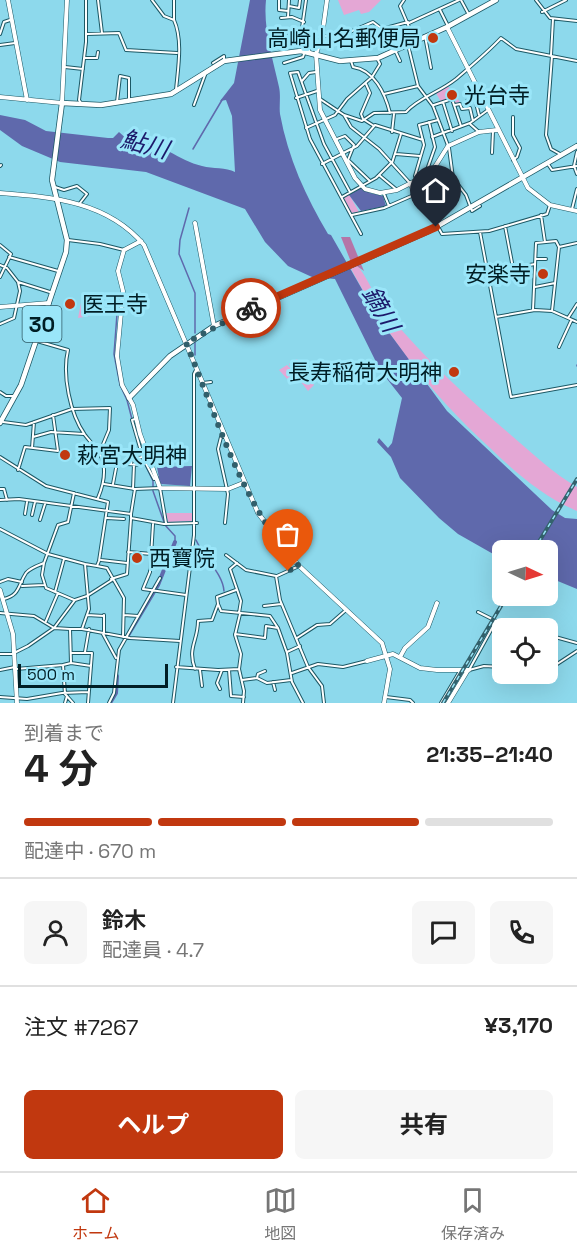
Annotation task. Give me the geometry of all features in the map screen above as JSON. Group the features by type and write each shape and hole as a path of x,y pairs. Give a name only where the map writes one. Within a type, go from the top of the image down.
{"main road":[{"path":"62,105 104,104 176,93 225,61 279,54 310,53 351,62 378,58 496,0"},
{"name":"30","path":"1,422 16,396 37,341 60,272 67,240 52,187 62,105"},
{"path":"129,398 154,370 186,343 214,326 436,227 577,146"}],"street":[{"path":"8,0 27,100"},
{"path":"0,97 62,105 67,0"},
{"path":"86,0 86,34 79,102 104,104"},
{"path":"98,0 102,33"},
{"path":"152,0 164,16 174,21"},
{"path":"174,0 174,21 179,38 176,93"},
{"path":"279,0 279,10 288,11"},
{"path":"288,18 290,0"},
{"path":"289,6 299,8 300,0"},
{"path":"306,0 301,34 316,72 318,99 325,121 362,186 370,191 384,194 397,190 430,173 448,146 479,132 495,130"},
{"path":"284,63 310,53 322,37 327,0"},
{"path":"404,0 400,6 415,41"},
{"path":"277,36 294,30 301,34 322,37 340,36 373,22 382,29 408,23 459,0 469,15"},
{"path":"536,0 542,12 553,19 577,21"},
{"path":"542,12 566,0"},
{"path":"440,9 488,110 495,130 522,178 532,192 550,205 575,211"},
{"path":"281,18 304,22"},
{"path":"553,19 546,135 550,149 558,151 561,156"},
{"path":"0,34 1,26 5,21 10,20"},
{"path":"86,34 119,33 126,50 177,53"},
{"path":"425,36 431,68"},
{"path":"365,120 374,113 406,112 411,105 426,98 467,69 501,38 516,49 577,61"},
{"path":"0,45 15,43"},
{"path":"408,45 418,86 433,106 444,134 453,178 472,211 480,206"},
{"path":"395,50 400,61"},
{"path":"84,58 97,58 98,52"},
{"path":"213,63 224,56 225,61"},
{"path":"306,128 325,121 366,84 380,64 378,58"},
{"path":"351,62 353,67 361,68 372,77 384,94 392,113 392,132"},
{"path":"65,67 82,69"},
{"path":"194,105 205,72"},
{"path":"350,192 332,159 298,72 290,73 306,128 322,164 361,234"},
{"path":"302,81 309,73 316,72"},
{"path":"117,102 120,76 129,78 129,99"},
{"path":"365,120 361,110 370,91 366,84"},
{"path":"384,94 418,86"},
{"path":"296,98 317,91"},
{"path":"466,101 481,97"},
{"path":"318,99 353,120 365,120 374,126 423,140"},
{"path":"433,106 451,99 461,126"},
{"path":"475,99 479,115"},
{"path":"443,102 452,131"},
{"path":"454,105 459,104 461,109 477,107"},
{"path":"470,109 473,121"},
{"path":"432,137 470,123 488,110"},
{"path":"344,114 351,127 366,138 410,183 442,234 480,232 506,226 549,213 550,205"},
{"path":"513,117 513,135 520,148 518,157 513,160"},
{"path":"417,180 415,176 423,140 419,125 438,120"},
{"path":"429,122 435,147 428,167 430,173"},
{"path":"470,123 479,132"},
{"path":"322,164 354,147 366,138 374,126"},
{"path":"492,153 495,130"},
{"path":"341,197 370,181 391,164 401,135"},
{"path":"335,140 345,136 354,147"},
{"path":"354,147 348,159 370,181"},
{"path":"422,150 432,153"},
{"path":"577,152 575,166 577,174"},
{"path":"396,154 420,156"},
{"path":"548,164 552,170 575,166"},
{"path":"435,168 441,171 446,181"},
{"path":"379,175 397,190"},
{"path":"351,215 389,206 453,178"},
{"path":"52,187 64,190 77,186 87,194 80,206"},
{"path":"577,189 575,211 577,217"},
{"path":"0,193 55,200 80,206 116,219 141,242 151,257 243,483 266,525 299,566 376,636 387,655 390,669 384,703"},
{"path":"384,194 389,206"},
{"path":"542,215 544,242"},
{"path":"195,223 214,326"},
{"path":"506,226 513,268 535,264"},
{"path":"480,232 511,397 577,385"},
{"path":"67,240 124,250 141,242"},
{"path":"533,310 536,243 556,241 559,247 552,311"},
{"path":"559,247 577,243"},
{"path":"0,245 11,254 0,277"},
{"path":"124,250 118,271 123,291 116,349 122,386 136,418 146,457 157,478 166,523"},
{"path":"9,258 60,272"},
{"path":"535,259 546,259"},
{"path":"0,265 6,268 18,282 20,291 14,318 0,324"},
{"path":"18,282 53,293"},
{"path":"535,287 555,283"},
{"path":"0,308 49,303"},
{"path":"559,347 577,304"},
{"path":"496,317 533,310 552,311 561,317 577,322"},
{"path":"37,341 68,350 66,359 72,409 84,434 103,461 104,484 98,498"},
{"path":"173,703 195,523 194,374 197,369"},
{"path":"203,383 211,382"},
{"path":"0,392 6,396 16,396"},
{"path":"1,422 26,425 72,409 110,408 109,430 99,454"},
{"path":"18,470 23,448 58,451 53,415"},
{"path":"32,448 34,422"},
{"path":"33,437 56,432 84,434"},
{"path":"224,437 221,437 218,449 228,489 225,523"},
{"path":"0,457 46,486 108,502 100,560 97,566"},
{"path":"0,654 15,653 54,628 75,600 87,596 111,579 127,574 127,552 134,489 132,459 146,457"},
{"path":"113,484 117,463"},
{"path":"127,464 141,465"},
{"path":"104,484 134,489 228,489 243,483"},
{"path":"0,489 4,489 7,500"},
{"path":"45,585 42,575 44,563 56,529 60,524 68,522 75,493"},
{"path":"0,500 108,511 153,523 195,523"},
{"path":"25,514 27,501"},
{"path":"32,515 35,502"},
{"path":"40,520 45,504"},
{"path":"107,518 124,519"},
{"path":"153,523 150,572 143,589 186,595"},
{"path":"0,529 48,554 107,568"},
{"path":"127,552 152,554"},
{"path":"226,555 249,571 276,576 299,566"},
{"path":"46,622 64,558"},
{"path":"100,560 128,564"},
{"path":"108,561 107,568 111,579 124,598 126,638"},
{"path":"4,599 12,597 28,572 44,563"},
{"path":"237,563 230,569 241,601 236,634 241,654 239,669 243,703"},
{"path":"82,629 89,609 85,564"},
{"path":"276,576 281,604 308,668 322,686 324,703"},
{"path":"109,703 114,693 117,661 126,638 160,578"},
{"path":"0,582 8,579 22,584 45,585 56,593 75,600"},
{"path":"0,590 4,599 15,653 17,701"},
{"path":"236,590 217,597 221,611 270,616 278,628 287,652 291,680 303,703"},
{"path":"400,657 405,648 428,627 437,603"},
{"path":"195,669 190,650 195,641 198,621 212,620 218,604"},
{"path":"264,606 281,604"},
{"path":"295,639 317,625 330,624 346,609"},
{"path":"478,612 492,619"},
{"path":"0,613 34,616 54,628 89,629 126,638 180,641"},
{"path":"87,615 104,615 104,634 117,661"},
{"path":"124,615 138,616"},
{"path":"236,634 265,638 266,626 278,628"},
{"path":"448,703 492,628"},
{"path":"70,629 71,663"},
{"path":"85,652 89,629"},
{"path":"558,637 577,643"},
{"path":"287,652 300,646"},
{"path":"558,663 577,651"},
{"path":"72,653 92,653 88,703"},
{"path":"291,673 322,664 346,667 387,655 400,657 420,668 460,671 492,666"},
{"path":"0,670 71,663 92,666"},
{"path":"63,665 65,703"},
{"path":"177,667 200,670 239,669"},
{"path":"200,670 202,686"},
{"path":"220,688 217,683 222,670"},
{"path":"229,670 231,696 244,697"},
{"path":"257,678 258,674 265,671"},
{"path":"441,703 460,671"},
{"path":"242,681 257,678 267,683 291,680"},
{"path":"273,682 275,690"},
{"path":"0,697 17,701 88,692"},
{"path":"66,695 73,703"},
{"path":"386,697 413,703"},
{"path":"34,699 35,703"}],"shaded area":[{"path":"338,0 381,0 369,12 361,14 359,10 344,15"},
{"path":"447,85 460,102 456,104 453,97 441,102 436,93"},
{"path":"349,194 359,212 351,213 343,197"},
{"path":"341,237 350,237 364,271 351,262"},
{"path":"348,263 355,263 387,313 448,378 535,456 577,487 577,511 552,498 519,475 447,405 393,338"},
{"path":"84,301 93,303 90,316 78,318 81,303"},
{"path":"297,359 314,385 308,391 294,373 288,380 279,370 287,365 292,370 289,364"},
{"path":"166,513 193,513 193,521 168,522"}],"water":[{"name":"鮎川","path":"250,0 266,0 267,33 280,90 283,130 299,177 320,220 379,319 447,411 552,510 565,518 577,519 577,589 558,581 558,540 492,540 492,553 458,534 400,478 391,457 377,442 379,438 388,448 392,443 402,398 380,370 335,279 312,277 288,266 265,242 245,209 146,172 60,162 22,146 0,130 0,115 25,120 46,131 108,138 113,138 119,132 130,142 150,144 193,163 235,172 232,116 226,100 220,101 234,83"},
{"path":"361,188 383,196 386,206 361,211 349,195"},
{"path":"192,466 190,486 160,484 157,467"}],"waterway":[{"path":"193,149 222,100"},
{"path":"189,208 180,240 179,254 195,293 195,333"},
{"path":"118,301 114,354 120,385 127,400 142,458"},
{"path":"195,341 195,355"},
{"path":"194,545 195,375"},
{"path":"143,460 153,481 153,490"},
{"path":"153,491 164,522"},
{"path":"165,525 175,536 175,542"},
{"path":"196,540 217,572 224,591"},
{"path":"127,637 158,585 175,542"},
{"path":"110,703 116,693 117,676"}],"railway":[{"path":"540,540 577,479"},
{"path":"443,703 501,606"}],"way so far":[{"path":"251,308 186,343 249,496 266,525 299,566 288,571"}],"place":[{"name":"高崎山名郵便局","path":"433,38"},
{"name":"光台寺","path":"452,95"},
{"name":"安楽寺","path":"543,274"},
{"name":"医王寺","path":"70,304"},
{"name":"長寿稲荷大明神","path":"454,372"},
{"name":"萩宮大明神","path":"65,455"},
{"name":"西寶院","path":"137,558"}],"route":[{"path":"251,308 436,227"}],"water label":[{"name":"鏑川","path":"381,309"}]}
